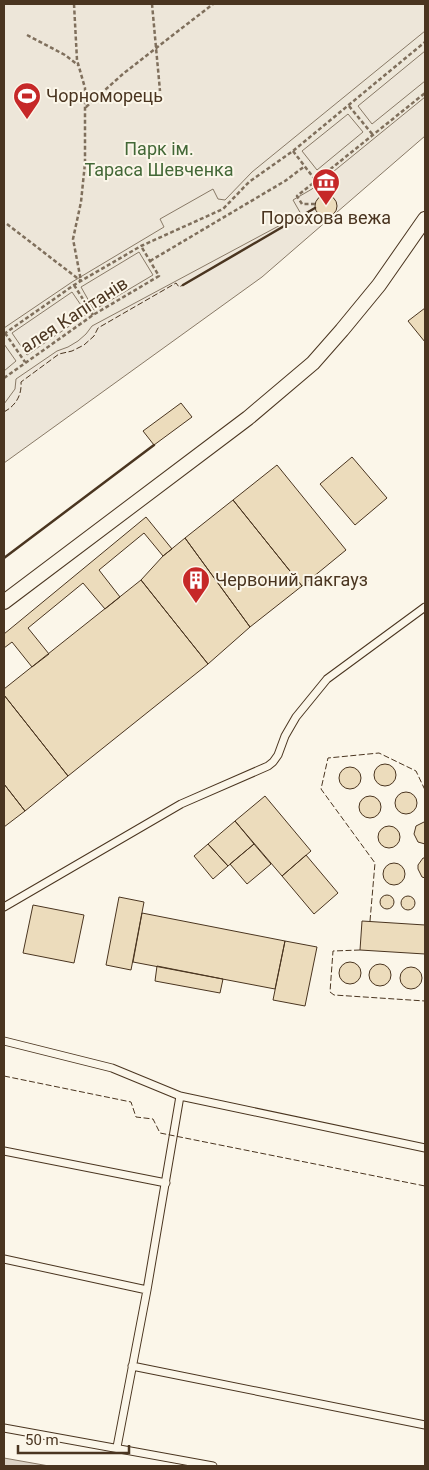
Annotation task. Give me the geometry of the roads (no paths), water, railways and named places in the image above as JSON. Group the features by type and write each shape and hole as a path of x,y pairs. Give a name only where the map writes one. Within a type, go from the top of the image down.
{"street":[{"path":"4,602 240,424 314,362 379,285 425,219"}],"lane":[{"path":"4,907 181,804 268,766 278,755 285,736 296,717 327,679 425,607"},
{"path":"4,1041 112,1068 180,1096 425,1148"},
{"path":"116,1448 147,1290 180,1096"},
{"path":"4,1151 166,1183"},
{"path":"4,1259 147,1290"},
{"path":"132,1366 425,1425"},
{"path":"4,1428 213,1466"}],"place":[{"name":"Чорноморець","path":"27,120"},
{"name":"Порохова вежа","path":"326,206"},
{"name":"Червоний пакгауз","path":"196,604"}],"park label":[{"name":"Парк ім. Тараса Шевченка","path":"159,159"}]}
